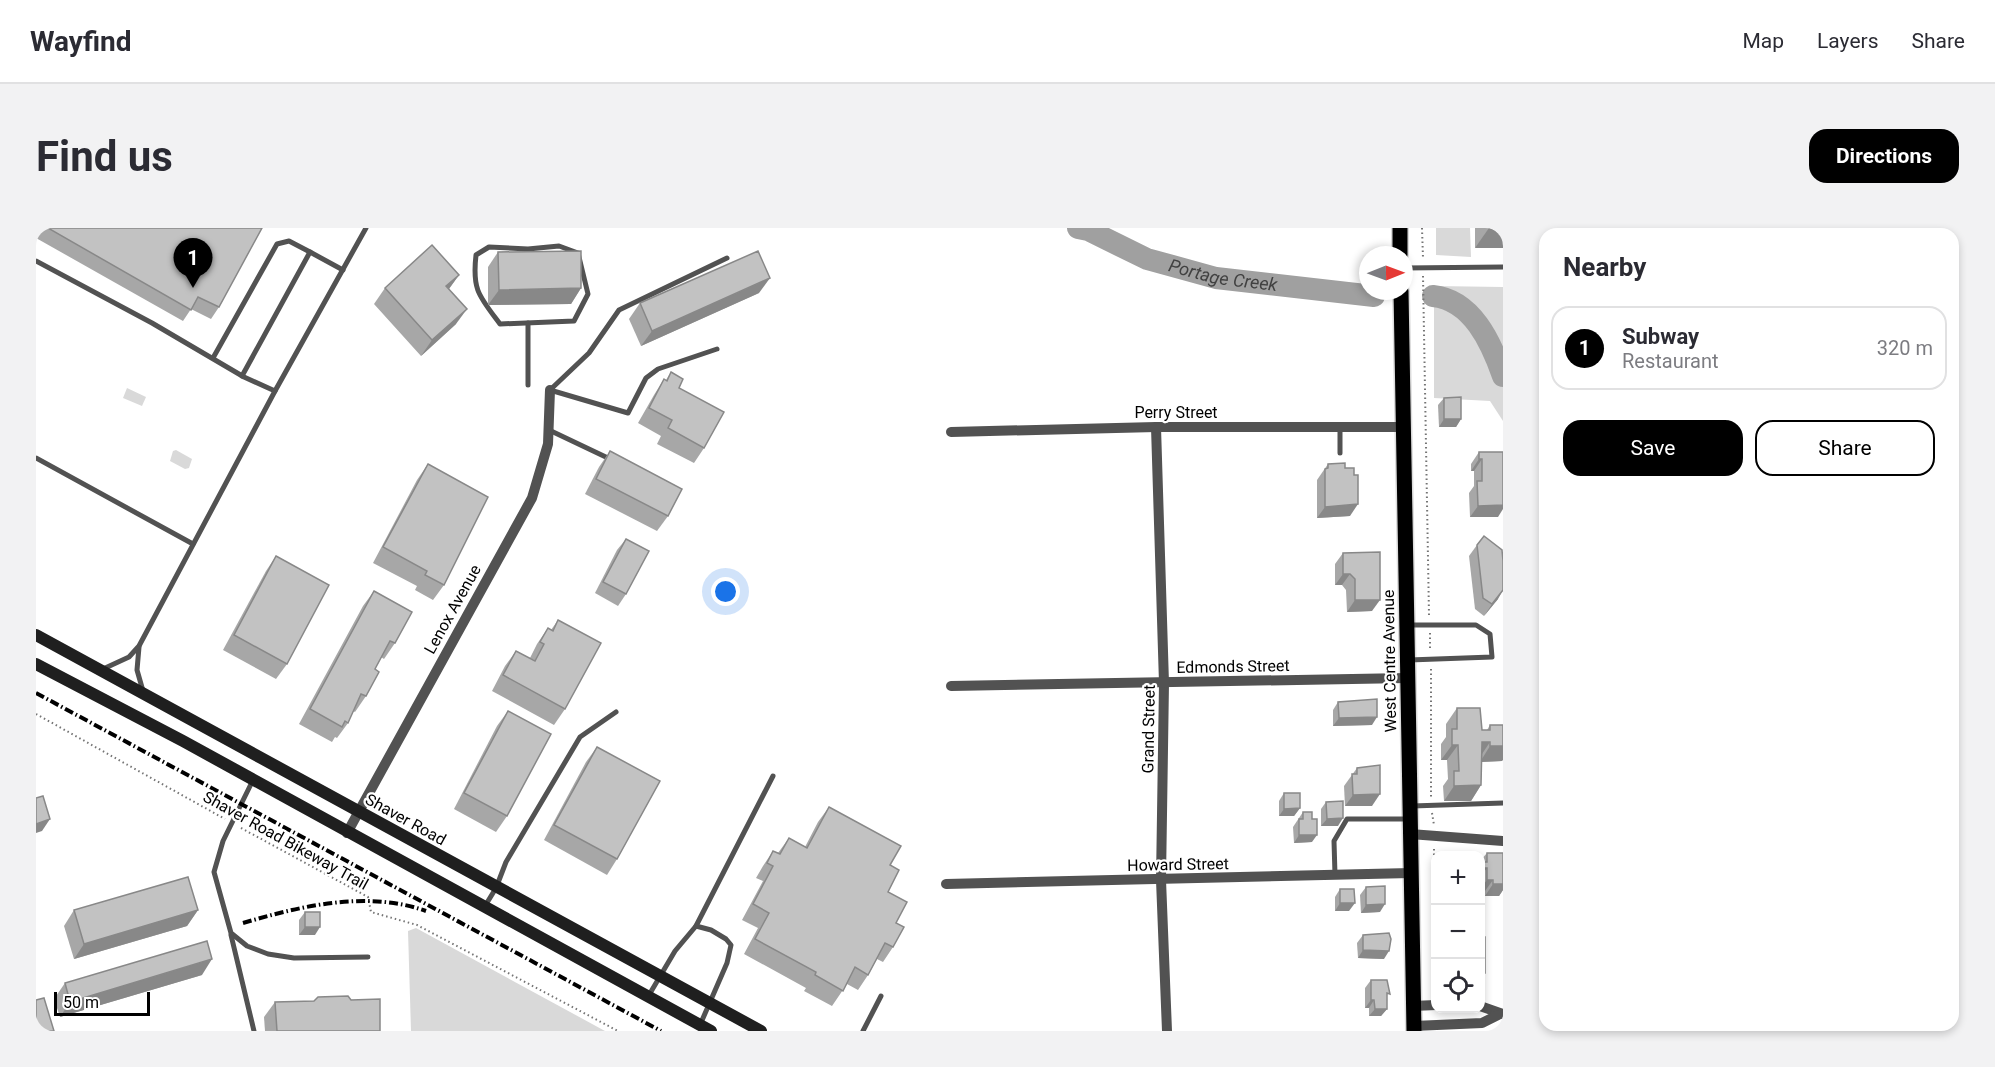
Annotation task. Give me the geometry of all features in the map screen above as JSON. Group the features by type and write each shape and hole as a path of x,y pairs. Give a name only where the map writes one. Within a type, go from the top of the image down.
{"main road":[{"path":"1400,228 1400,246"},
{"name":"West Centre Avenue","path":"1401,300 1414,1029"},
{"name":"Shaver Road","path":"36,635 761,1031"},
{"path":"36,664 706,1028"}],"street":[{"name":"Lenox Avenue","path":"347,833 532,498 542,469 549,430 550,390"},
{"name":"Perry Street","path":"951,432 1156,427 1402,427"},
{"name":"Grand Street","path":"1156,427 1164,683 1161,880 1167,1031"},
{"name":"Edmonds Street","path":"951,686 1407,678"},
{"path":"1410,820 1503,841"},
{"name":"Howard Street","path":"946,884 1411,873"},
{"path":"1413,1006 1431,1005"},
{"path":"1485,1008 1501,1014"},
{"path":"1414,1029 1465,1027 1482,1023 1501,1014"}],"lane":[{"path":"102,670 129,657 139,646 275,391 366,228"},
{"path":"213,358 278,244 289,241 343,270"},
{"path":"489,246 528,249 559,246 578,253 588,294 574,321 528,323 500,324 488,309 473,279 476,255 489,246"},
{"path":"242,376 310,252"},
{"path":"550,390 589,353 619,310 727,258"},
{"path":"36,261 242,376 275,391"},
{"path":"1413,268 1503,267"},
{"path":"528,323 528,385"},
{"path":"550,390 628,413 646,378 658,369 717,349"},
{"path":"1340,427 1340,453"},
{"path":"549,430 612,460"},
{"path":"36,458 193,544"},
{"path":"1406,625 1476,625 1490,634 1492,657 1407,660"},
{"path":"139,646 137,670 145,694"},
{"path":"484,908 496,888 506,862 580,737 616,712"},
{"path":"648,997 675,951 696,926 773,776"},
{"path":"253,780 231,822 214,872 254,1031"},
{"path":"1335,875 1334,841 1347,819 1410,820 1503,803"},
{"path":"696,926 711,930 731,945 727,963 710,1003 706,1028"},
{"path":"231,933 247,946 268,954 294,958 368,957"},
{"path":"863,1031 881,996"}],"path":[{"name":"Shaver Road Bikeway Trail","path":"36,714 368,897 371,912 417,925 618,1031"}],"shaded area":[{"path":"1436,228 1470,228 1471,257 1436,255"},
{"path":"1434,286 1503,287 1503,421 1490,401 1434,398"},
{"path":"127,388 146,397 142,406 123,398"},
{"path":"176,450 192,459 189,468 185,469 170,461 173,451"},
{"path":"416,928 605,1031 411,1031 408,931"}],"building":[{"path":"48,228 262,228 219,307 198,297 191,310"},
{"path":"432,245 459,275 446,286 467,309 432,340 385,288"},
{"path":"581,251 581,288 499,290 498,252"},
{"path":"758,251 770,278 652,331 640,303"},
{"path":"671,372 683,379 679,388 724,412 704,448 668,428 672,420 649,408 664,379 667,381"},
{"path":"1461,397 1461,419 1444,419 1444,398"},
{"path":"610,451 682,489 668,516 596,479"},
{"path":"1479,452 1503,452 1503,505 1478,506 1477,481 1482,481 1482,459 1479,459"},
{"path":"1345,463 1345,468 1354,468 1354,475 1358,475 1358,504 1325,507 1325,469 1328,468 1328,464"},
{"path":"428,464 488,497 444,585 425,575 427,571 383,547"},
{"path":"1484,536 1502,550 1503,590 1492,604 1483,598 1477,545"},
{"path":"626,539 649,551 626,594 603,582"},
{"path":"1380,552 1380,600 1355,600 1355,579 1350,574 1343,574 1343,553"},
{"path":"276,556 329,585 287,664 234,635"},
{"path":"374,591 412,612 395,643 390,641 375,669 379,672 366,696 361,694 348,723 345,721 342,727 310,709"},
{"path":"558,620 601,643 565,709 503,675 516,651 535,661 544,644 540,642 548,628 553,631"},
{"path":"1377,699 1377,717 1339,718 1338,702"},
{"path":"1457,708 1480,708 1482,730 1490,730 1490,725 1503,725 1503,746 1490,746 1490,742 1482,742 1481,785 1454,786 1454,771 1459,771 1458,745 1452,745 1452,729 1457,729"},
{"path":"508,711 551,734 507,816 464,793"},
{"path":"597,747 660,781 617,859 554,825"},
{"path":"1380,765 1380,794 1353,795 1352,774 1357,774 1357,768"},
{"path":"1284,793 1300,793 1300,808 1284,809"},
{"path":"43,796 50,819 36,824 36,798"},
{"path":"1343,801 1343,818 1327,819 1326,802"},
{"path":"829,807 901,846 890,865 899,870 888,892 907,902 896,923 904,927 893,947 885,943 868,975 855,967 843,991 815,975 816,972 755,939 769,913 753,904 773,866 767,863 773,851 780,854 789,838 807,848"},
{"path":"1303,812 1312,812 1312,819 1317,819 1317,835 1299,835 1299,819 1303,819"},
{"path":"1487,853 1503,853 1503,884 1493,884 1493,880 1487,880 1485,862 1487,862"},
{"path":"188,877 198,910 84,944 74,910"},
{"path":"1385,886 1385,904 1366,905 1366,887"},
{"path":"1340,889 1354,889 1355,903 1340,903"},
{"path":"305,912 320,912 320,927 305,927"},
{"path":"1389,933 1391,939 1389,951 1363,950 1363,935"},
{"path":"207,941 212,959 70,1002 65,983"},
{"path":"1371,980 1387,980 1390,994 1387,993 1387,1009 1375,1009 1374,1000 1371,1000"},
{"path":"348,996 351,1000 380,999 380,1031 277,1031 275,1002 314,1001 318,997"},
{"path":"44,998 54,1031 36,1031 36,1000"}],"waterway":[{"name":"Portage Creek","path":"1078,228 1088,230 1147,259 1216,278 1359,294"},
{"name":"Portage Creek","path":"1433,296 1447,299 1459,305 1469,314 1486,337 1503,376"}],"railway":[{"path":"36,693 661,1031"},
{"path":"243,923 311,906 357,901 404,905 426,911"}],"place":[{"name":"Subway","path":"193,288"}]}
